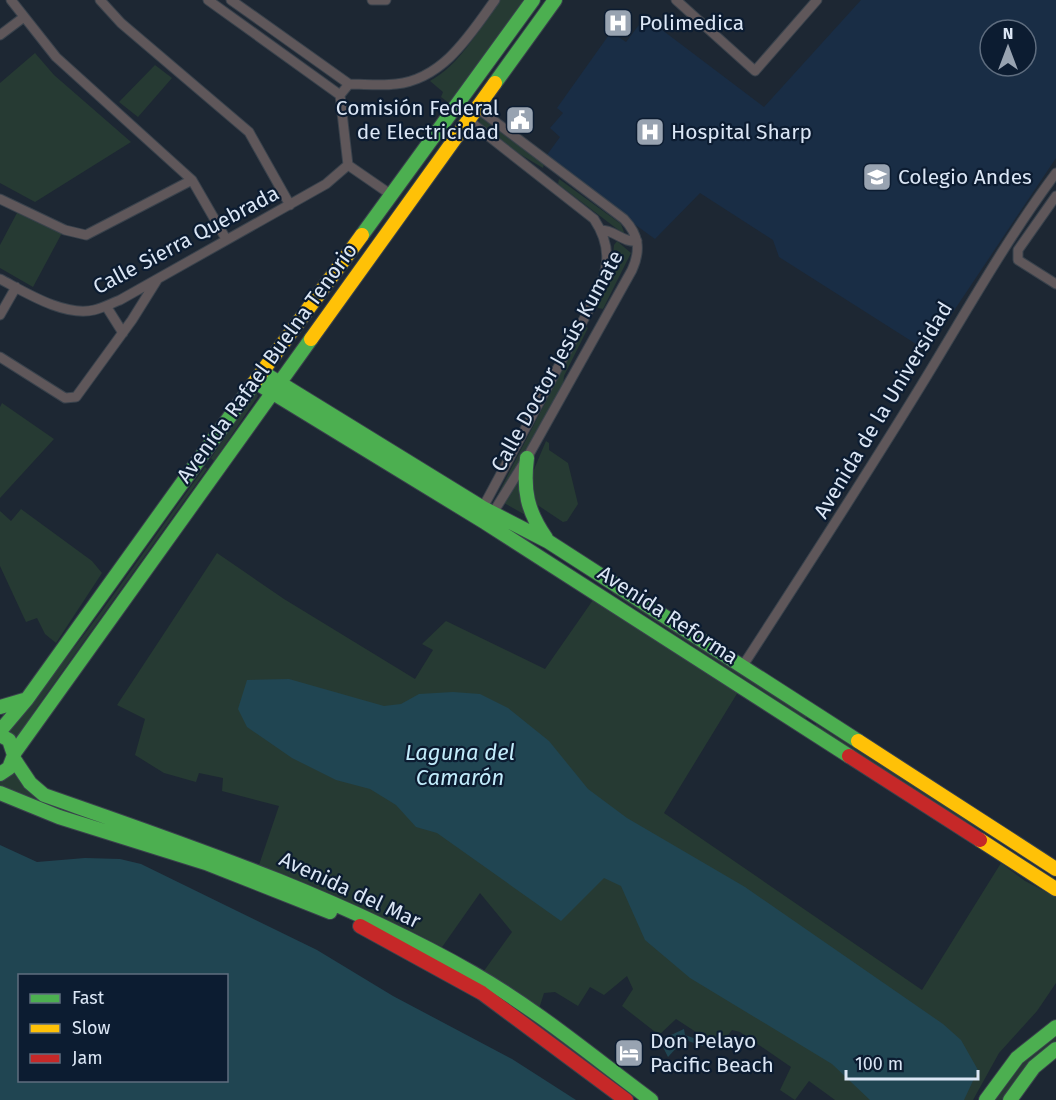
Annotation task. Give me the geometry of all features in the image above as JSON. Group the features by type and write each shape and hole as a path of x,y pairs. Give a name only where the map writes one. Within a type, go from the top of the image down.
{"main road":[{"name":"Avenida Rafael Buelna Tenorio","path":"0,733 27,699 390,194 533,0"},
{"name":"Avenida Rafael Buelna Tenorio","path":"0,774 6,771 14,756 276,387 555,0"},
{"name":"Avenida Reforma","path":"258,377 485,515 1056,889"},
{"path":"527,458 524,502 529,516 549,542"},
{"name":"Avenida Reforma","path":"485,515 549,542 1056,869"},
{"path":"0,707 27,699"},
{"name":"Avenida del Mar","path":"0,733 9,740 14,756 30,783 44,795 265,873 392,930 474,975 528,1009 651,1100"},
{"name":"Avenida del Mar","path":"0,793 59,816 217,867 366,929 482,993 626,1100"},
{"path":"1007,858 1016,844"},
{"path":"986,1100 1017,1058 1056,1028"},
{"path":"1010,1100 1034,1067 1056,1050"}],"street":[{"path":"11,0 56,57 192,180 226,239"},
{"path":"100,0 121,23 249,132 290,205"},
{"path":"208,0 340,95"},
{"path":"231,0 349,84 395,84 414,80 434,70 456,52 495,0"},
{"path":"372,0 386,0"},
{"path":"676,0 755,70 817,0"},
{"path":"0,35 24,17"},
{"path":"349,84 340,95 348,165 390,194"},
{"name":"Calle Doctor Jesús Kumate","path":"477,108 624,219 638,241 638,250 632,270 600,328 527,458 485,515"},
{"name":"Calle Doctor Jesús Kumate","path":"468,120 594,219 601,230 607,249 606,274 485,515"},
{"name":"Calle Sierra Quebrada","path":"0,279 75,311 106,306 290,205 326,184 348,165"},
{"name":"Avenida de la Universidad","path":"742,667 851,500 975,292 1056,173"},
{"path":"0,199 65,230 86,235 192,180"},
{"path":"1056,196 1018,250 1017,255 1018,260 1056,284"},
{"path":"601,230 609,231 630,242 638,241"},
{"path":"0,357 48,389 70,399 76,397 123,333 157,280"},
{"path":"0,315 16,287"},
{"path":"106,306 123,333"},
{"path":"583,320 600,328"}],"shaded area":[{"name":"Colegio Andes","path":"861,0 1056,0 1056,158 927,351 779,257 773,240 700,193 655,239 544,159 560,137 550,128 563,113 557,108 611,32 626,42 645,17 764,107"}],"green space":[{"path":"499,0 525,0 449,103 441,97 443,92 430,81 460,56"},
{"path":"35,53 54,75 131,142 35,202 0,183 0,83"},
{"path":"155,65 172,78 138,117 119,102"},
{"path":"480,117 544,164 543,168 513,150 479,124"},
{"path":"559,179 621,224 625,235 558,184"},
{"path":"18,211 62,233 33,287 0,268 0,245"},
{"path":"617,241 631,253 603,309 598,308 596,302 612,267 614,245"},
{"path":"585,326 588,328 564,376 563,387 500,496 496,498"},
{"path":"256,392 258,396 214,461 211,458"},
{"path":"2,403 54,439 0,498 0,407"},
{"path":"546,441 549,443 549,450 568,463 578,504 567,521 563,522 536,504 532,474"},
{"path":"205,467 207,469 35,710 15,743 2,733 82,637"},
{"path":"519,475 529,517 504,503"},
{"path":"21,509 92,561 102,573 56,643 45,634 37,618 26,622 0,566 0,511 11,521"},
{"path":"217,553 284,599 415,679 433,650 422,644 446,621 545,669 593,600 738,692 664,813 922,990 1001,863 1025,881 1056,897 1056,983 1037,1011 999,1053 973,1100 835,1100 809,1081 795,1100 780,1090 791,1067 740,1032 732,1030 719,1047 676,1019 659,1035 622,1006 633,989 627,976 604,995 590,987 578,1006 555,992 544,993 538,1012 481,975 512,932 480,893 440,950 259,865 279,806 222,791 223,778 199,773 196,782 164,773 135,755 145,719 117,705"},
{"path":"613,590 809,715 805,719 612,593"},
{"path":"816,724 1003,843 967,822 959,821 813,729"},
{"path":"15,771 127,833 0,790 0,777"},
{"path":"1056,1035 1056,1044 1006,1100 994,1100 1026,1059"}],"water":[{"name":"Laguna del Camarón","path":"289,679 384,706 401,704 419,694 453,692 480,694 508,708 549,741 588,789 627,818 745,887 943,1024 961,1040 978,1070 964,1100 870,1100 832,1064 690,978 645,940 621,886 604,878 561,921 437,833 416,827 396,805 370,789 336,780 292,758 247,727 238,709 247,680"},
{"path":"0,845 37,862 85,858 120,859 141,864 317,950 393,996 512,1059 576,1100 0,1100"},
{"path":"684,1029 685,1035 702,1041 703,1046 688,1041 680,1044 668,1057 663,1047 671,1035"}],"traffic: fast":[{"path":"362,235 533,0"},
{"path":"495,83 555,0"},
{"path":"15,752 311,339"},
{"path":"262,372 483,508 549,542 858,741"},
{"path":"255,382 486,523 849,756"},
{"path":"0,731 27,699 254,383"},
{"path":"527,458 528,500 534,519 546,538"},
{"path":"0,707 24,700"},
{"path":"0,735 9,740 14,755 9,768 0,774"},
{"path":"14,759 30,783 44,795 263,874 421,945 473,973 519,1002 651,1100"},
{"path":"0,793 59,817 206,863 330,912"},
{"path":"986,1100 1017,1058 1056,1027"},
{"path":"1010,1100 1034,1067 1056,1049"}],"traffic: slow":[{"path":"311,339 495,83"},
{"path":"254,383 362,235"},
{"path":"858,741 1056,869"},
{"path":"980,840 1056,889"}],"traffic: jam":[{"path":"849,756 980,840"},
{"path":"360,926 482,993 626,1100"}],"place":[{"name":"Polimedica","path":"618,23"},
{"name":"Comisión Federal de Electricidad","path":"520,120"},
{"name":"Hospital Sharp","path":"650,132"},
{"name":"Colegio Andes","path":"877,177"},
{"name":"Don Pelayo Pacific Beach","path":"629,1053"}]}
